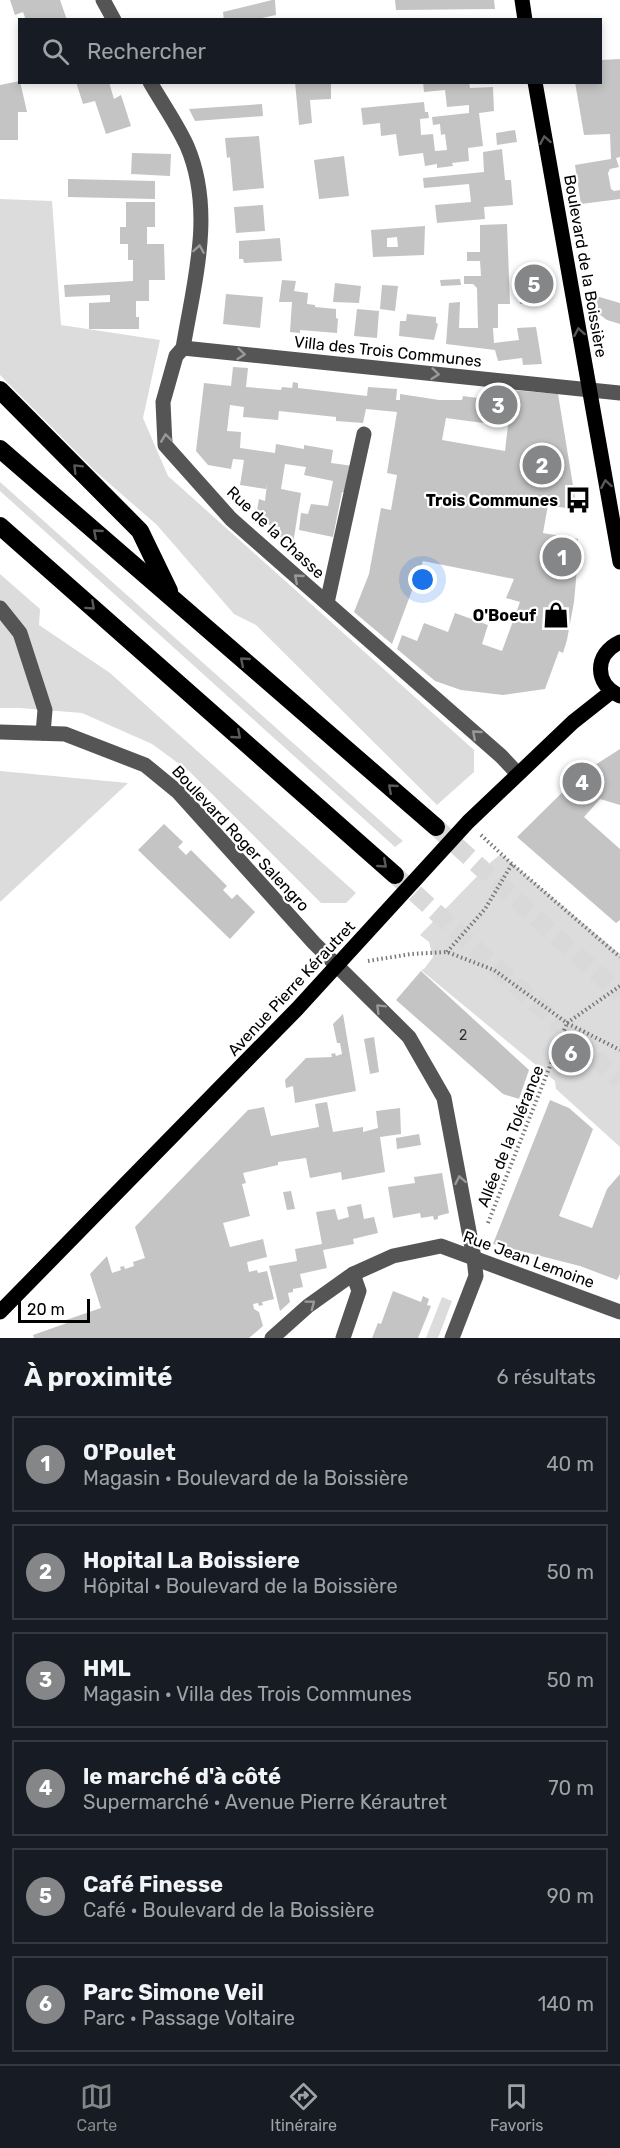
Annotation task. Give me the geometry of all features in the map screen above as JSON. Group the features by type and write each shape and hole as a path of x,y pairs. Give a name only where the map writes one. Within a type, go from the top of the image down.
{"highway":[{"path":"0,390 140,531 172,598"},
{"path":"0,449 436,826"},
{"path":"0,526 395,875"}],"main road":[{"path":"522,0 525,18"},
{"name":"Boulevard de la Boissière","path":"535,84 620,562"},
{"path":"615,694 603,681 600,669 603,656 611,646 620,642"},
{"name":"Avenue Pierre Kérautret","path":"0,1312 337,966 468,822 573,722 615,694"}],"street":[{"path":"103,0 113,18"},
{"name":"Rue de la Chasse","path":"151,84 187,146 199,183 202,228 183,348 176,356 163,402 165,445 231,519 501,756 518,774"},
{"name":"Villa des Trois Communes","path":"183,348 620,393"},
{"path":"327,603 364,434"},
{"path":"0,608 20,633 45,710 43,733"},
{"name":"Boulevard Roger Salengro","path":"1,732 65,734 145,765 178,792 314,943 409,1037 444,1098 474,1258 476,1276 452,1338"},
{"name":"Rue Jean Lemoine","path":"272,1338 308,1306 354,1274 393,1256 441,1246 620,1312"},
{"path":"343,1338 359,1292 354,1274"}],"path":[{"path":"468,822 512,864 620,957"},
{"path":"447,952 485,909 512,864"},
{"path":"337,966 411,954 447,952 494,970 567,1023 620,1050"},
{"path":"567,1023 620,986"},
{"name":"Allée de la Tolérance","path":"487,1226 567,1023"}],"shaded area":[{"path":"0,199 52,201 61,325 160,340 143,418 168,476 474,750 474,772 437,805 256,625 234,614 157,525 95,471 0,375"},
{"path":"0,482 403,841 395,847 0,491"},
{"path":"0,574 40,609 39,625 110,673 356,893 346,903 321,903 189,771 152,744 82,713 0,708"},
{"path":"0,771 128,783 0,902"},
{"path":"501,854 620,954 620,1147 556,1089 555,1081 421,970 433,957 429,942 420,935"},
{"path":"442,1297 452,1301 438,1338 426,1338"}],"building":[{"path":"10,0 60,0 66,18 25,18 23,12 15,15"},
{"path":"275,0 276,15 262,18 224,18 223,12"},
{"path":"395,0 494,0 495,9 396,10"},
{"path":"620,59 620,157 616,158 619,167 610,169 608,173 611,189 620,190 620,199 581,204 575,165 611,159 610,134 584,135 575,84 602,84 602,60"},
{"path":"18,81 18,84 21,84 27,112 18,112 18,140 0,140 0,85"},
{"path":"77,84 110,84 114,99 121,95 131,126 106,134 95,101 83,104"},
{"path":"295,84 331,84 331,99 310,100 312,123 299,125"},
{"path":"423,84 469,84 470,88 493,87 494,111 479,113 483,146 468,148 469,161 437,168 437,164 425,166 423,153 399,156 396,134 381,136 380,123 363,125 361,108 424,102 425,112 428,112 429,118 420,119 421,135 433,134 435,151 447,150 445,134 441,135 440,124 433,125 432,117 469,113 469,105 447,107 445,90 424,92"},
{"path":"262,104 263,116 195,121 189,109"},
{"path":"515,130 517,142 497,145 496,133"},
{"path":"259,136 264,188 233,191 230,157 227,158 225,138"},
{"path":"502,149 505,180 511,180 513,205 484,207 485,219 437,223 435,205 471,202 469,184 424,188 423,178 484,172 483,152"},
{"path":"132,153 171,154 170,176 131,174"},
{"path":"344,156 349,196 319,199 314,160"},
{"path":"68,179 155,181 155,199 68,197"},
{"path":"126,202 155,202 155,227 147,227 147,244 164,244 165,280 149,280 149,301 136,301 139,329 89,329 89,303 110,302 110,295 65,297 64,285 133,281 133,260 128,260 128,244 120,244 120,227 126,227"},
{"path":"263,205 265,231 236,233 234,207"},
{"path":"507,224 510,304 498,304 498,328 493,328 494,343 519,340 517,328 536,327 542,364 523,365 522,358 498,361 495,350 446,344 449,303 460,302 459,328 478,328 477,288 473,284 464,284 464,276 481,276 480,261 467,261 467,252 480,252 480,225"},
{"path":"425,226 424,255 373,257 371,230","holes":["397,237 398,247 387,247 387,238"]},
{"path":"280,238 282,261 244,263 243,259 239,259 239,241"},
{"path":"538,273 543,302 520,304 519,278 523,278 522,274"},
{"path":"460,279 461,285 441,286 440,280"},
{"path":"282,280 296,281 294,291 308,293 307,304 336,309 337,333 300,330 300,333 290,332 292,302 279,302"},
{"path":"335,283 361,286 359,303 333,302"},
{"path":"382,285 398,286 395,311 380,309"},
{"path":"226,294 263,297 260,328 223,324"},
{"path":"596,296 620,303 620,324 607,320 599,314"},
{"path":"357,309 379,311 377,338 354,336"},
{"path":"407,314 436,317 438,324 434,340 399,336 400,321 406,321"},
{"path":"233,367 248,368 246,387 281,390 282,387 292,388 293,382 298,383 298,388 367,396 368,387 397,389 396,400 400,400 400,394 439,400 462,400 463,396 485,399 483,423 446,418 442,440 505,451 512,390 558,394 577,510 548,505 543,533 578,539 578,557 574,602 567,640 563,653 559,651 545,689 503,695 461,690 435,681 397,649 402,635 417,641 424,623 448,632 455,613 488,625 482,644 502,651 520,602 506,598 514,579 423,561 392,644 354,612 369,574 381,508 391,510 397,475 387,473 397,412 366,409 363,423 336,421 336,417 279,411 278,420 243,417 244,407 230,405 227,431 241,432 240,448 275,453 276,444 304,449 304,445 333,450 331,463 353,466 348,493 342,492 333,537 299,530 301,513 308,514 311,504 328,506 333,481 304,475 306,467 285,464 281,489 301,493 293,544 279,536 280,527 255,522 259,499 265,501 267,484 266,489 240,485 244,460 233,459 231,469 208,465 196,451 204,383 231,386"},
{"path":"620,749 620,805 600,799 584,817 620,849 620,920 616,923 517,837 581,774"},
{"path":"164,824 183,842 178,847 186,855 191,850 227,886 223,890 232,899 237,894 255,912 230,939 138,850"},
{"path":"421,971 529,1070 519,1099 503,1094 396,1000"},
{"path":"343,1014 356,1091 295,1103 293,1086 286,1088 285,1080 306,1058 332,1057 331,1054 335,1053 336,1056 342,1054 333,1024"},
{"path":"374,1037 379,1072 370,1074 364,1039"},
{"path":"550,1100 569,1108 593,1129 559,1216 592,1228 607,1189 620,1174 620,1274 617,1280 580,1266 493,1244"},
{"path":"327,1102 333,1132 363,1127 363,1132 378,1128 376,1111 400,1108 401,1134 380,1137 385,1172 342,1180 341,1172 310,1178 306,1158 278,1162 278,1165 243,1173 246,1183 242,1184 250,1216 223,1223 230,1247 263,1239 267,1257 247,1262 249,1272 267,1271 274,1299 262,1302 263,1305 259,1306 258,1303 253,1304 254,1309 259,1312 263,1326 249,1338 34,1338 33,1335 67,1323 66,1320 101,1308 90,1274 107,1256 112,1273 121,1270 120,1267 124,1266 125,1269 134,1266 133,1262 145,1258 135,1227 248,1110 264,1107 271,1136 319,1127 315,1104"},
{"path":"419,1134 421,1145 397,1149 396,1138"},
{"path":"442,1173 449,1213 438,1216 438,1219 434,1220 433,1216 421,1218 420,1213 393,1218 388,1187 415,1183 414,1177"},
{"path":"291,1191 295,1209 287,1210 283,1192"},
{"path":"361,1204 364,1219 374,1217 378,1233 353,1239 354,1244 323,1250 327,1268 300,1274 303,1287 293,1289 293,1292 288,1293 290,1302 280,1311 269,1266 297,1261 295,1249 322,1244 316,1212 335,1209 338,1220 349,1217 347,1207"},
{"path":"393,1291 421,1302 423,1296 429,1299 427,1305 431,1306 418,1338 372,1338 378,1323 381,1324"}],"tunnel":[{"path":"436,827 620,994"},
{"path":"395,875 620,1080"}],"place":[{"name":"Café Finesse","path":"534,284"},
{"name":"HML","path":"498,405"},
{"name":"Hopital La Boissiere","path":"542,465"},
{"name":"Trois Communes","path":"578,500"},
{"name":"O'Poulet","path":"562,557"},
{"name":"O'Boeuf","path":"556,615"},
{"name":"le marché d'à côté","path":"582,782"},
{"name":"Parc Simone Veil","path":"571,1053"}]}
